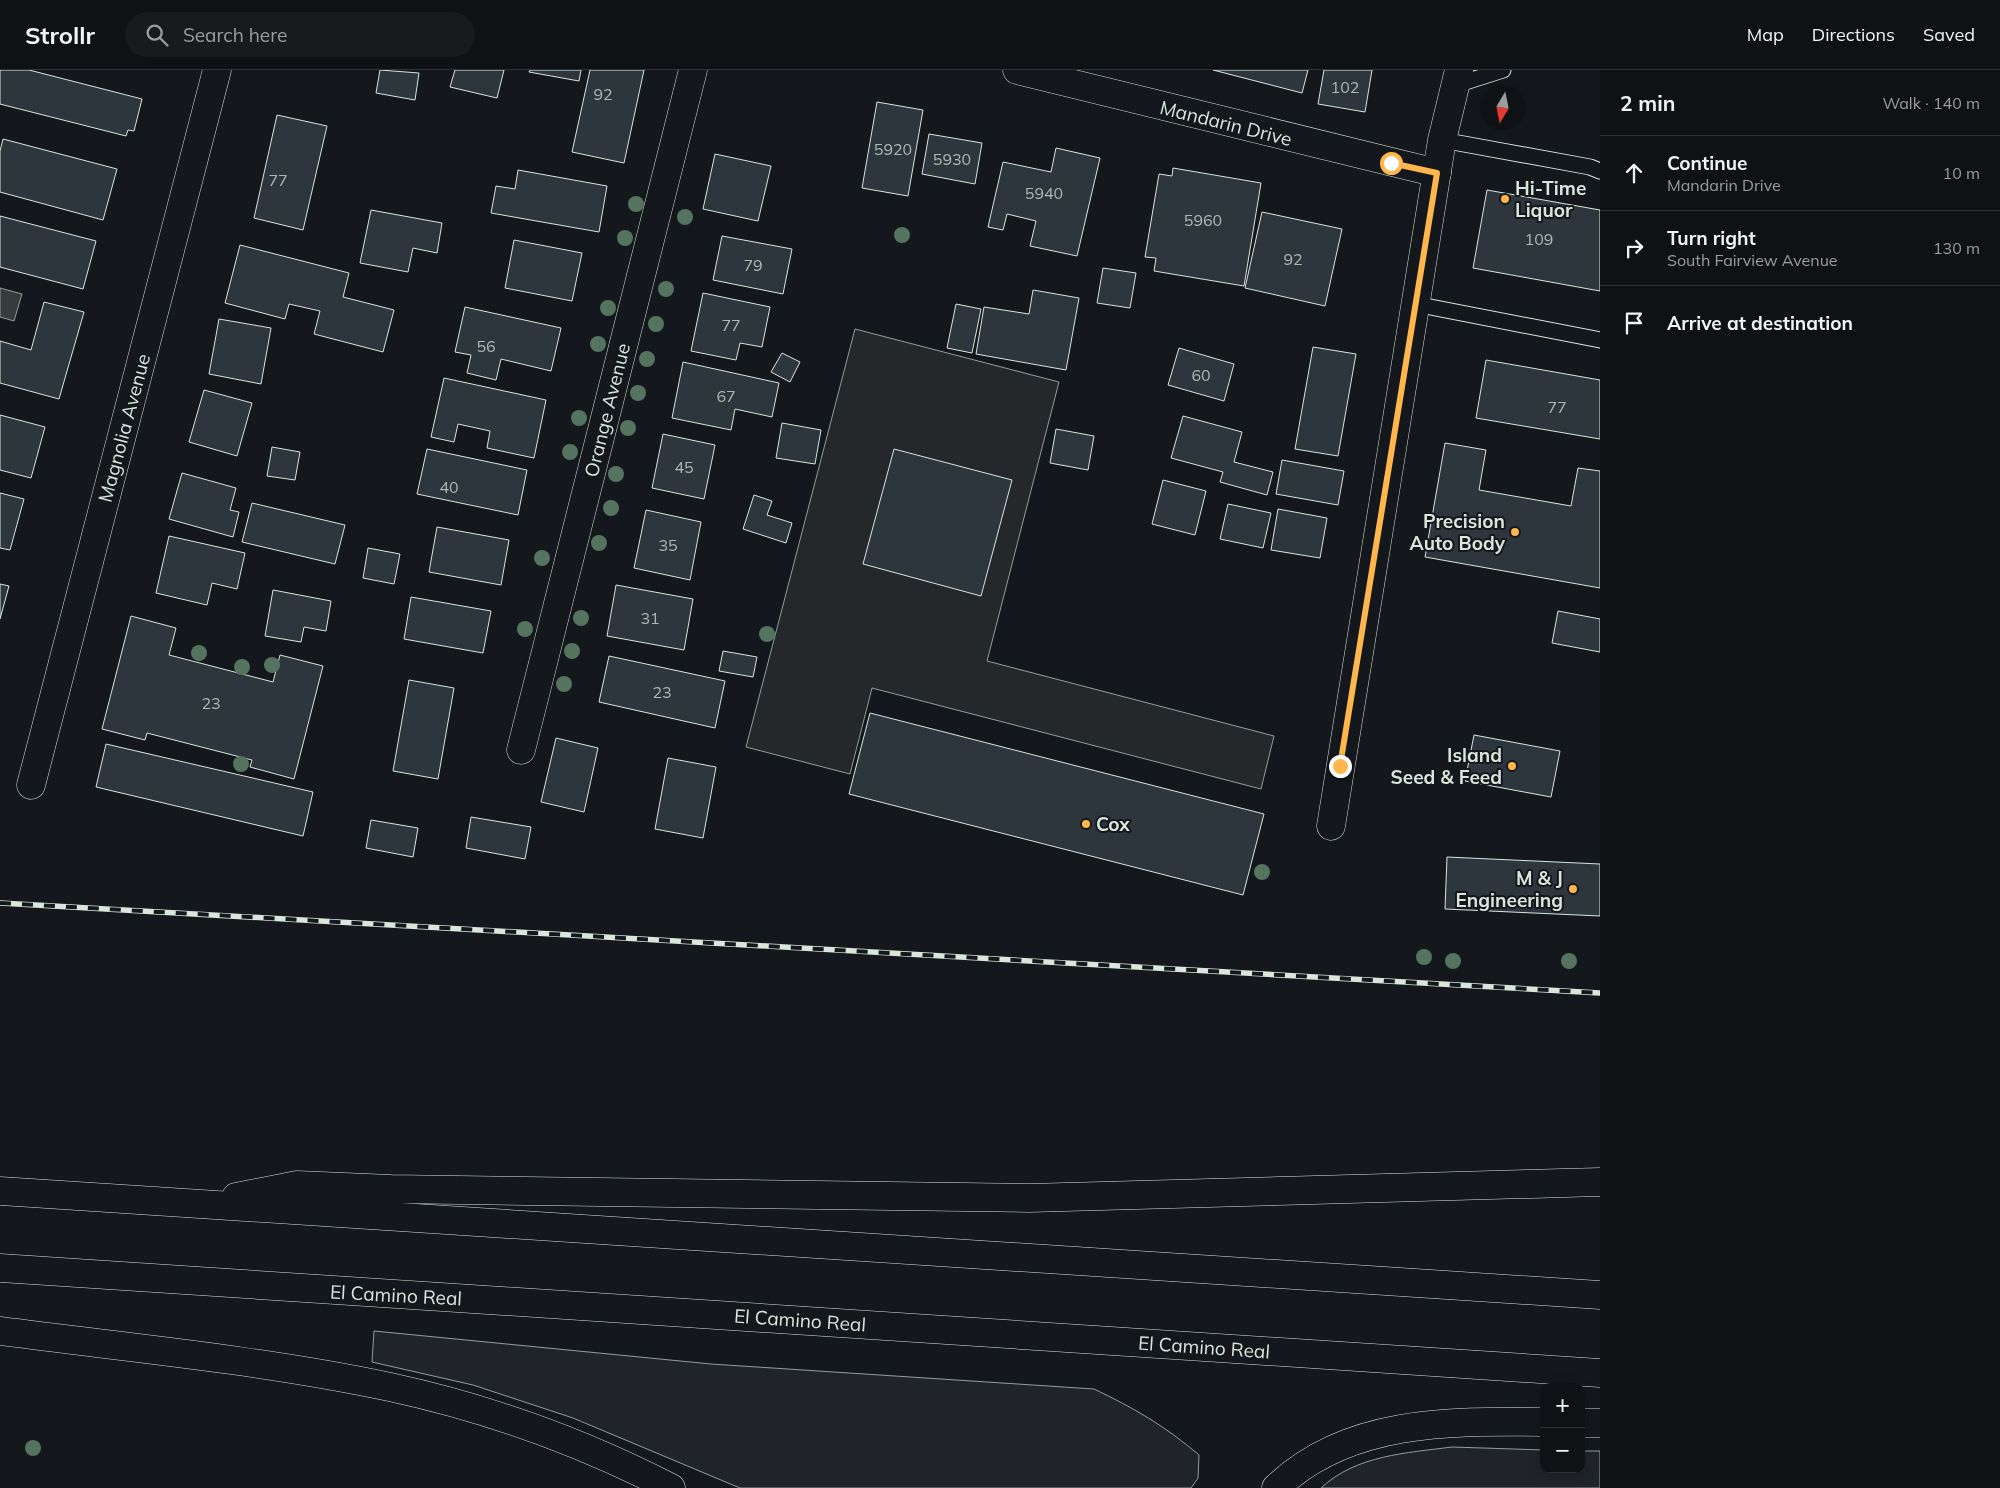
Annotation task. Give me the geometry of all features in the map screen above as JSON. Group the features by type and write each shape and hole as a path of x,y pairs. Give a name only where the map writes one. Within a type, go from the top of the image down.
{"main road":[{"name":"Magnolia Avenue","path":"31,785 218,70"},
{"name":"Orange Avenue","path":"521,750 694,70"},
{"name":"Mandarin Drive","path":"1017,70 1437,173"},
{"path":"1331,826 1442,140 1458,77"},
{"path":"198,1205 297,1185 391,1189 1029,1198 1600,1182"},
{"path":"0,1191 1600,1295"},
{"name":"El Camino Real","path":"0,1268 1600,1373"},
{"path":"0,1331 308,1371 392,1388 514,1421 561,1438 671,1488"},
{"path":"1281,1484 1336,1448 1369,1436 1402,1428 1442,1423 1540,1422"},
{"path":"1585,1423 1600,1423"}],"lane":[{"path":"1458,77 1504,70"},
{"path":"1442,140 1590,167 1600,171"},
{"path":"1415,304 1600,340"}],"shaded area":[{"path":"0,288 22,294 14,321 0,317"},
{"path":"855,329 1059,382 987,661 1274,736 1261,789 872,688 850,774 746,747"},
{"path":"374,1331 711,1364 1094,1389 1149,1418 1199,1455 1198,1478 1191,1488 740,1488 573,1418 473,1385 372,1362"},
{"path":"1452,1447 1540,1450 1540,1473 1585,1473 1585,1451 1600,1451 1600,1488 1321,1488 1335,1477 1366,1462 1400,1454"}],"building":[{"path":"0,70 29,70 142,99 134,131 128,130 126,136 0,104"},
{"path":"380,70 419,73 415,100 376,93"},
{"path":"455,70 504,70 497,98 450,87"},
{"path":"530,70 581,70 579,81 529,72"},
{"path":"590,70 644,70 624,163 572,152"},
{"path":"1213,70 1308,70 1302,93"},
{"path":"1324,70 1372,70 1365,112 1318,104"},
{"path":"877,102 923,110 908,196 862,188"},
{"path":"277,115 327,126 303,230 254,218"},
{"path":"929,134 982,143 975,184 922,174"},
{"path":"3,139 117,169 103,220 0,192 0,151"},
{"path":"1056,148 1100,158 1077,256 1030,246 1036,221 1007,214 1003,230 988,227 1003,162 1051,172"},
{"path":"715,154 771,166 758,221 703,209"},
{"path":"1173,168 1261,183 1244,286 1154,271 1156,258 1145,257 1159,174 1172,176"},
{"path":"518,170 607,186 599,232 491,213 496,186 515,189"},
{"path":"1487,190 1600,210 1600,291 1473,268"},
{"path":"371,210 442,223 437,253 413,248 408,272 360,263"},
{"path":"1262,212 1342,229 1325,306 1245,288"},
{"path":"0,216 96,241 83,289 0,267"},
{"path":"722,236 792,249 783,294 713,280"},
{"path":"514,240 582,253 572,301 505,288"},
{"path":"240,245 349,273 343,297 394,310 383,352 314,334 320,311 289,304 285,319 225,303"},
{"path":"1103,268 1136,273 1130,308 1097,303"},
{"path":"1033,290 1079,298 1066,370 976,354 984,307 1029,314"},
{"path":"703,293 770,307 762,347 740,343 736,360 691,351"},
{"path":"44,302 84,312 59,399 0,383 0,341 31,350"},
{"path":"956,304 981,309 972,353 947,348"},
{"path":"465,307 561,328 551,371 501,359 496,380 467,373 471,355 455,352"},
{"path":"219,319 271,328 261,384 209,374"},
{"path":"1313,347 1356,354 1338,456 1295,449"},
{"path":"1179,348 1234,364 1224,401 1168,385"},
{"path":"782,353 800,362 790,382 771,372"},
{"path":"1486,360 1600,380 1600,439 1476,418"},
{"path":"683,362 779,383 772,417 735,409 731,430 672,418"},
{"path":"444,378 546,400 534,458 487,448 490,431 458,424 454,442 431,437"},
{"path":"204,390 252,403 237,456 189,442"},
{"path":"0,415 45,427 31,478 0,470"},
{"path":"1183,416 1242,432 1234,462 1273,472 1267,495 1220,482 1223,472 1171,458"},
{"path":"782,423 821,430 815,464 776,458"},
{"path":"1056,429 1094,436 1088,470 1050,463"},
{"path":"663,434 715,445 704,499 652,488"},
{"name":"Precision Auto Body","path":"1445,443 1486,450 1479,490 1571,506 1578,468 1600,471 1600,588 1425,557"},
{"path":"272,447 300,452 295,480 267,476"},
{"path":"427,449 527,470 518,515 417,494"},
{"path":"894,449 1012,480 981,596 863,564"},
{"path":"1282,460 1344,471 1338,505 1276,494"},
{"path":"182,473 236,488 230,510 239,512 233,537 169,519"},
{"path":"1163,480 1206,491 1195,535 1152,524"},
{"path":"0,493 24,499 10,550 0,548"},
{"path":"754,495 772,501 767,515 792,523 786,543 743,529"},
{"path":"252,503 345,525 335,564 242,542"},
{"path":"1228,504 1271,513 1263,548 1220,539"},
{"path":"1278,509 1327,518 1320,558 1271,550"},
{"path":"646,510 701,522 690,580 634,568"},
{"path":"437,527 509,540 501,585 429,572"},
{"path":"169,536 245,553 237,589 212,583 207,605 156,593"},
{"path":"368,548 400,554 394,584 363,578"},
{"path":"0,584 9,586 0,619"},
{"path":"616,585 693,599 684,650 607,636"},
{"path":"273,590 331,601 326,631 304,627 301,642 265,636"},
{"path":"411,597 491,611 483,653 404,639"},
{"path":"1558,611 1600,619 1600,652 1552,643"},
{"path":"131,616 176,628 169,655 273,682 280,655 323,666 294,779 250,767 252,760 147,733 145,740 102,729"},
{"path":"723,651 757,657 753,677 719,671"},
{"path":"609,656 725,681 715,728 599,702"},
{"path":"409,680 454,688 438,779 393,771"},
{"path":"870,713 1264,814 1243,895 849,794"},
{"path":"1474,735 1560,751 1551,797 1465,781"},
{"path":"556,738 598,748 584,812 541,802"},
{"path":"106,744 313,792 303,836 96,787"},
{"path":"668,758 716,767 703,838 655,829"},
{"path":"471,817 531,827 525,859 466,848"},
{"path":"371,820 418,828 413,857 366,848"},
{"path":"1447,857 1600,864 1600,916 1445,909"}],"railway":[{"path":"0,903 1600,993"}],"place":[{"name":"Hi-Time Liquor","path":"1505,199"},
{"name":"Precision Auto Body","path":"1515,532"},
{"name":"Island Seed & Feed","path":"1512,766"},
{"name":"Cox","path":"1086,824"},
{"name":"M & J Engineering","path":"1573,889"}],"route":[{"path":"1340,766 1437,173 1391,163"}]}
